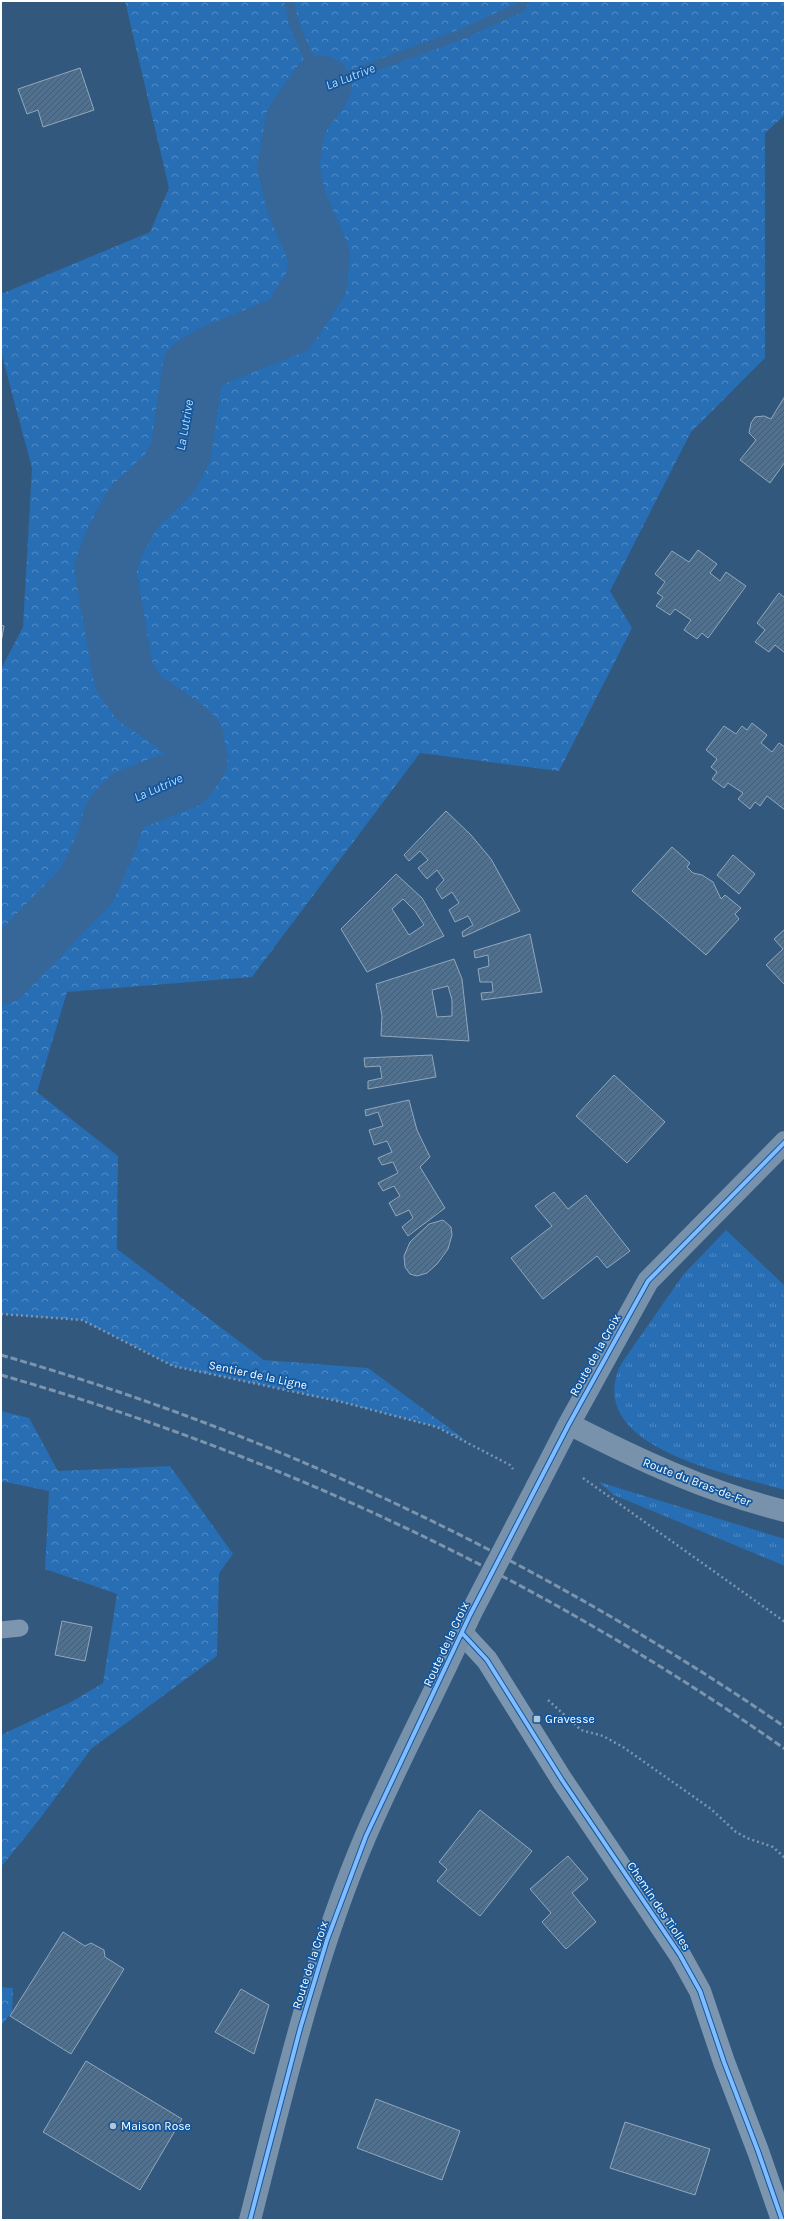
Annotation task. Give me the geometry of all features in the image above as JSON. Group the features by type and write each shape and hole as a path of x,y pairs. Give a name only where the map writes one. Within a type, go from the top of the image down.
{"street":[{"name":"Route de la Croix","path":"250,2220 300,2029 327,1940 366,1836 466,1624 569,1424 648,1281 785,1142"},
{"name":"Route du Bras-de-Fer","path":"569,1424 676,1476 754,1504 785,1511"},
{"name":"Chemin des Tiolles","path":"466,1624 562,1780 680,1955 700,1991 724,2062 758,2151 782,2220"}],"lane":[{"path":"1,1630 20,1628"}],"path":[{"path":"583,1478 785,1622"},
{"path":"581,1730 603,1736 623,1747 711,1809 736,1832 747,1838 773,1847 785,1858"}],"green space":[{"path":"125,1 785,1 785,115 765,133 765,358 691,432 610,591 632,628 559,771 420,753 252,977 67,992 37,1092 118,1156 117,1249 264,1360 368,1368 468,1442 437,1427 342,1402 173,1366 82,1320 1,1314 1,669 23,627 32,468 1,352 1,294 150,232 169,188"},
{"path":"726,1230 785,1286 785,1490 699,1465 668,1452 641,1437 622,1417 614,1393 621,1364 683,1275"},
{"path":"1,1411 29,1418 58,1471 170,1466 233,1554 219,1573 217,1656 91,1749 42,1816 1,1867 1,1735 73,1701 103,1683 117,1594 45,1569 49,1491 1,1481"},
{"path":"599,1482 785,1539 785,1566 614,1495"},
{"path":"1,1987 13,1988 12,2012 1,2026"}],"building":[{"path":"80,68 94,110 43,127 38,110 27,114 18,89"},
{"path":"785,396 785,462 770,483 740,460 756,440 749,433 751,423 755,417 764,416 771,419"},
{"path":"698,550 717,564 710,573 720,581 726,572 746,586 708,638 702,633 697,639 684,630 691,620 675,609 670,615 656,606 663,597 657,593 665,582 655,574 672,551 689,562"},
{"path":"779,593 785,598 785,653 775,645 769,652 755,642 765,630 757,623"},
{"path":"1,625 4,626 1,643"},
{"path":"752,723 767,735 761,743 772,752 779,743 785,747 785,810 767,796 760,806 755,802 750,809 738,799 743,793 728,783 724,788 712,779 717,772 711,767 717,759 706,750 724,726 736,734 742,726 747,730"},
{"path":"446,811 471,835 491,859 520,911 463,937 462,932 473,925 468,916 455,922 449,910 459,903 452,892 442,899 436,889 444,880 437,870 427,879 418,868 428,860 420,851 409,861 404,855"},
{"path":"672,847 690,863 687,867 693,873 702,875 713,882 721,899 725,895 741,908 735,914 739,919 706,955 632,891"},
{"path":"733,855 755,874 739,894 717,875"},
{"path":"396,874 422,898 444,936 367,972 341,929","holes":["403,899 415,911 424,925 409,935 392,909"]},
{"path":"785,929 785,985 766,965 783,949 774,939"},
{"path":"530,934 542,992 482,1000 481,993 493,992 492,982 480,982 478,969 489,966 488,955 475,958 474,951"},
{"path":"454,959 462,979 469,1041 381,1036 382,1016 376,984","holes":["448,986 452,1000 452,1016 437,1017 432,990"]},
{"path":"432,1055 436,1077 368,1089 368,1081 382,1078 380,1066 365,1067 364,1058"},
{"path":"614,1075 665,1122 627,1163 576,1116"},
{"path":"409,1100 417,1130 430,1157 420,1167 445,1208 408,1236 402,1227 413,1218 409,1210 396,1216 389,1203 400,1196 394,1186 383,1191 378,1183 398,1173 393,1162 382,1165 378,1158 392,1152 387,1141 374,1145 369,1130 383,1126 378,1112 366,1116 365,1110"},
{"path":"554,1192 568,1209 586,1195 630,1251 607,1268 597,1256 543,1299 511,1258 552,1226 535,1206"},
{"path":"443,1220 451,1227 452,1235 448,1249 437,1264 427,1273 417,1276 410,1274 405,1267 404,1256 410,1242 429,1224"},
{"path":"62,1621 92,1627 85,1661 55,1655"},
{"path":"480,1810 532,1851 480,1916 437,1881 447,1869 439,1862"},
{"path":"568,1856 588,1879 572,1893 596,1922 566,1949 542,1922 551,1913 530,1889"},
{"path":"63,1932 85,1946 91,1943 104,1950 105,1957 124,1969 71,2054 10,2016"},
{"path":"241,1989 269,2005 254,2054 215,2032"},
{"name":"Maison Rose","path":"86,2061 182,2119 140,2190 43,2132"},
{"path":"376,2099 460,2131 442,2180 357,2148"},
{"path":"625,2122 710,2149 695,2195 610,2168"}],"waterway":[{"name":"La Lutrive","path":"289,1 294,24 321,86 462,34 521,7 524,1"},
{"name":"La Lutrive","path":"1,974 87,885 106,843 114,816 129,800 185,778 197,760 193,738 184,729 139,698 124,677 105,569 115,541 133,508 170,473 181,451 193,368 214,355 289,325 317,282 319,255 296,201 288,167 296,121 321,86"}],"railway":[{"path":"1,1355 105,1387 208,1424 309,1465 408,1510 505,1558 601,1611 694,1667 785,1727"},
{"path":"1,1375 105,1407 208,1444 309,1484 409,1529 506,1578 602,1631 695,1688 785,1749"}],"cycle path":[{"path":"250,2220 300,2029 327,1940 366,1836 470,1615 569,1424 648,1281 785,1142"},
{"path":"462,1633 487,1660 562,1780 680,1955 700,1991 724,2062 758,2151 782,2220"}],"place":[{"name":"Gravesse","path":"537,1719"},
{"name":"Maison Rose","path":"113,2126"}]}
